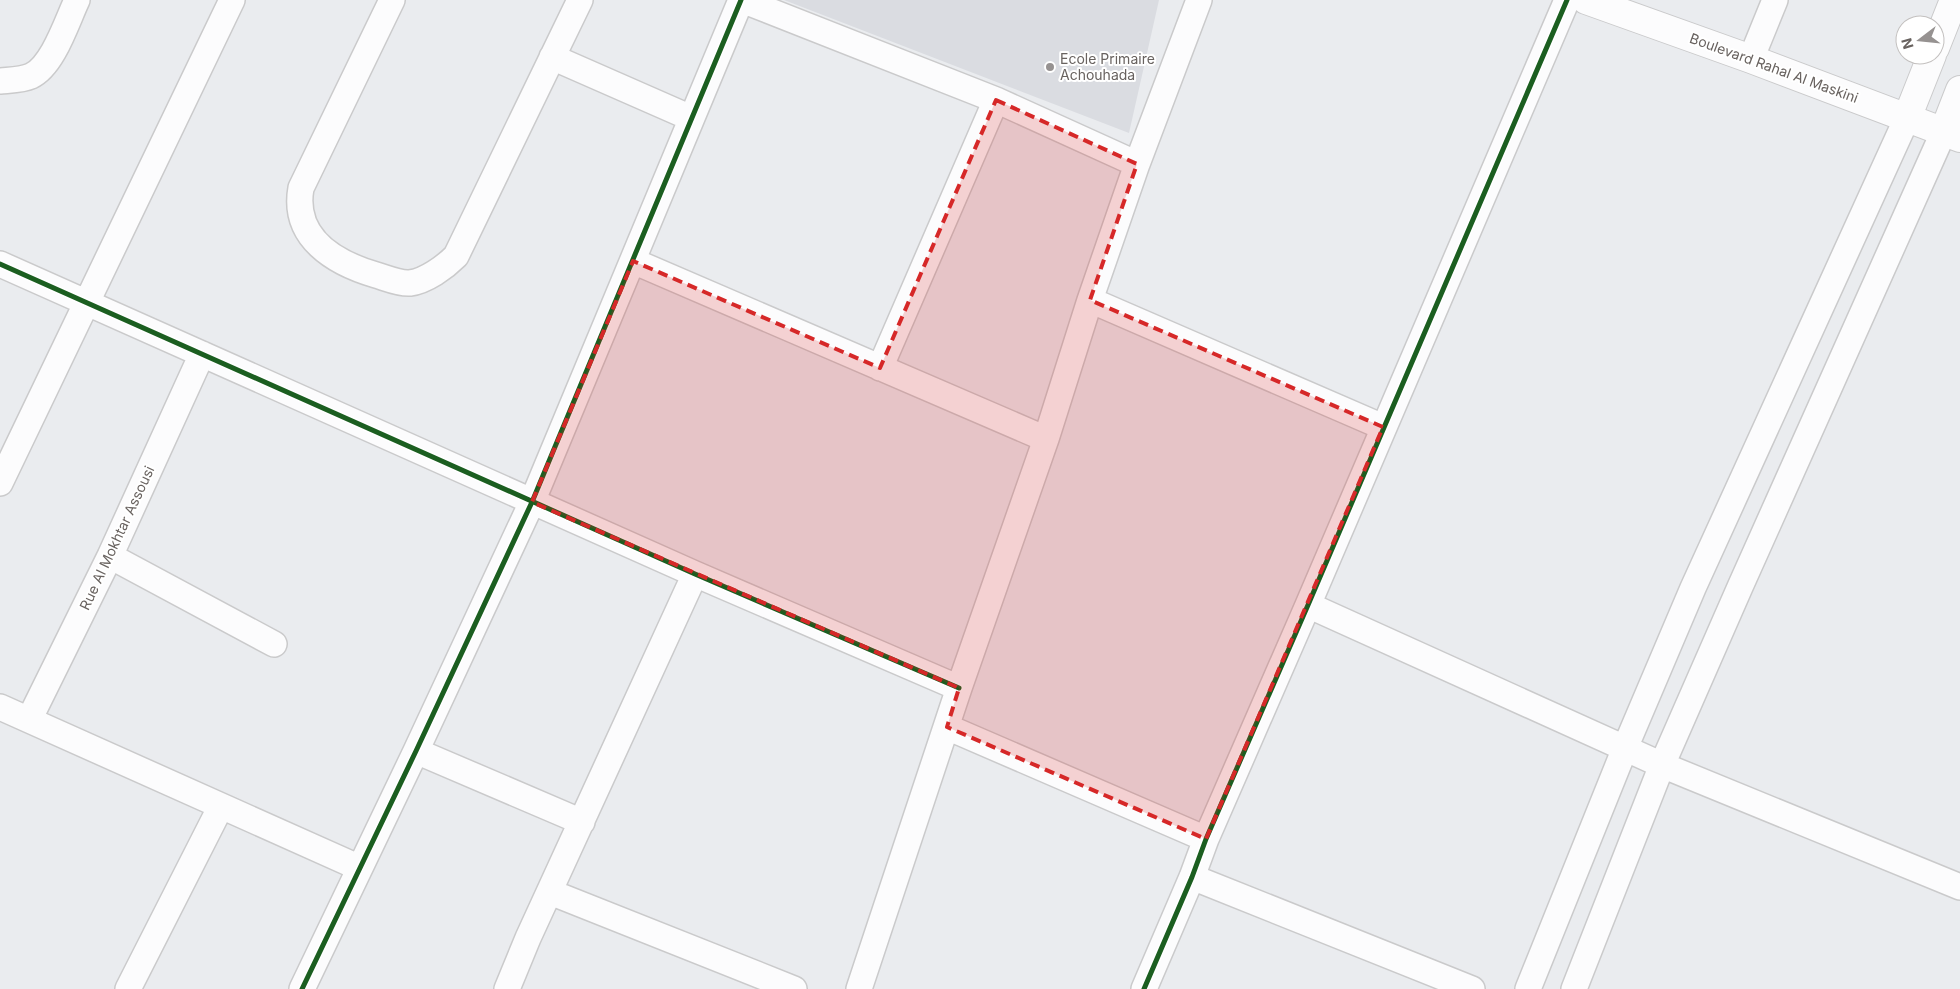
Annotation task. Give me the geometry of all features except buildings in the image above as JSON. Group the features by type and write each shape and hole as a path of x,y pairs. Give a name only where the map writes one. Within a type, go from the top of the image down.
{"street":[{"path":"0,81 30,76 42,69 77,0"},
{"path":"0,483 232,0"},
{"path":"392,0 301,188 299,200 302,221 310,236 326,253 365,272 410,283 443,269 456,256 580,0"},
{"path":"302,989 532,502 741,0 996,100 1138,164"},
{"path":"862,988 959,688 1046,439 1090,300 1199,0"},
{"path":"1144,989 1192,877 1206,838 1567,0"},
{"name":"Boulevard Rahal Al Maskini","path":"1586,0 1952,134"},
{"path":"1751,59 1775,0"},
{"path":"1945,23 1954,0"},
{"path":"552,57 692,118"},
{"path":"1528,989 1625,748 1694,588 1907,118 1928,65"},
{"path":"1574,989 1662,765 1740,587 1952,134 1960,90"},
{"path":"880,368 996,100"},
{"path":"633,261 1046,439"},
{"path":"0,264 532,502 959,688"},
{"path":"1090,300 1383,428"},
{"name":"Rue Al Mokhtar Assousi","path":"29,720 110,556 202,354"},
{"path":"110,556 274,644"},
{"path":"507,989 528,938 695,574"},
{"path":"1308,605 1662,765 1960,887"},
{"path":"0,707 360,868"},
{"path":"947,727 1206,838"},
{"path":"416,751 582,822"},
{"path":"128,989 221,806"},
{"path":"1192,877 1472,989"},
{"path":"550,892 794,989"}],"highlighted area":[{"path":"996,100 1137,164 1090,300 1383,427 1206,839 947,727 959,688 532,502 633,261 880,368"}],"shaded area":[{"name":"Ecole Primaire Achouhada","path":"784,0 1159,0 1129,133"}],"cycle path":[{"path":"302,989 532,502 741,0"},
{"path":"1144,989 1192,877 1206,839 1567,0"},
{"path":"0,264 695,574 959,688"}],"place":[{"name":"Ecole Primaire Achouhada","path":"1050,67"}]}
